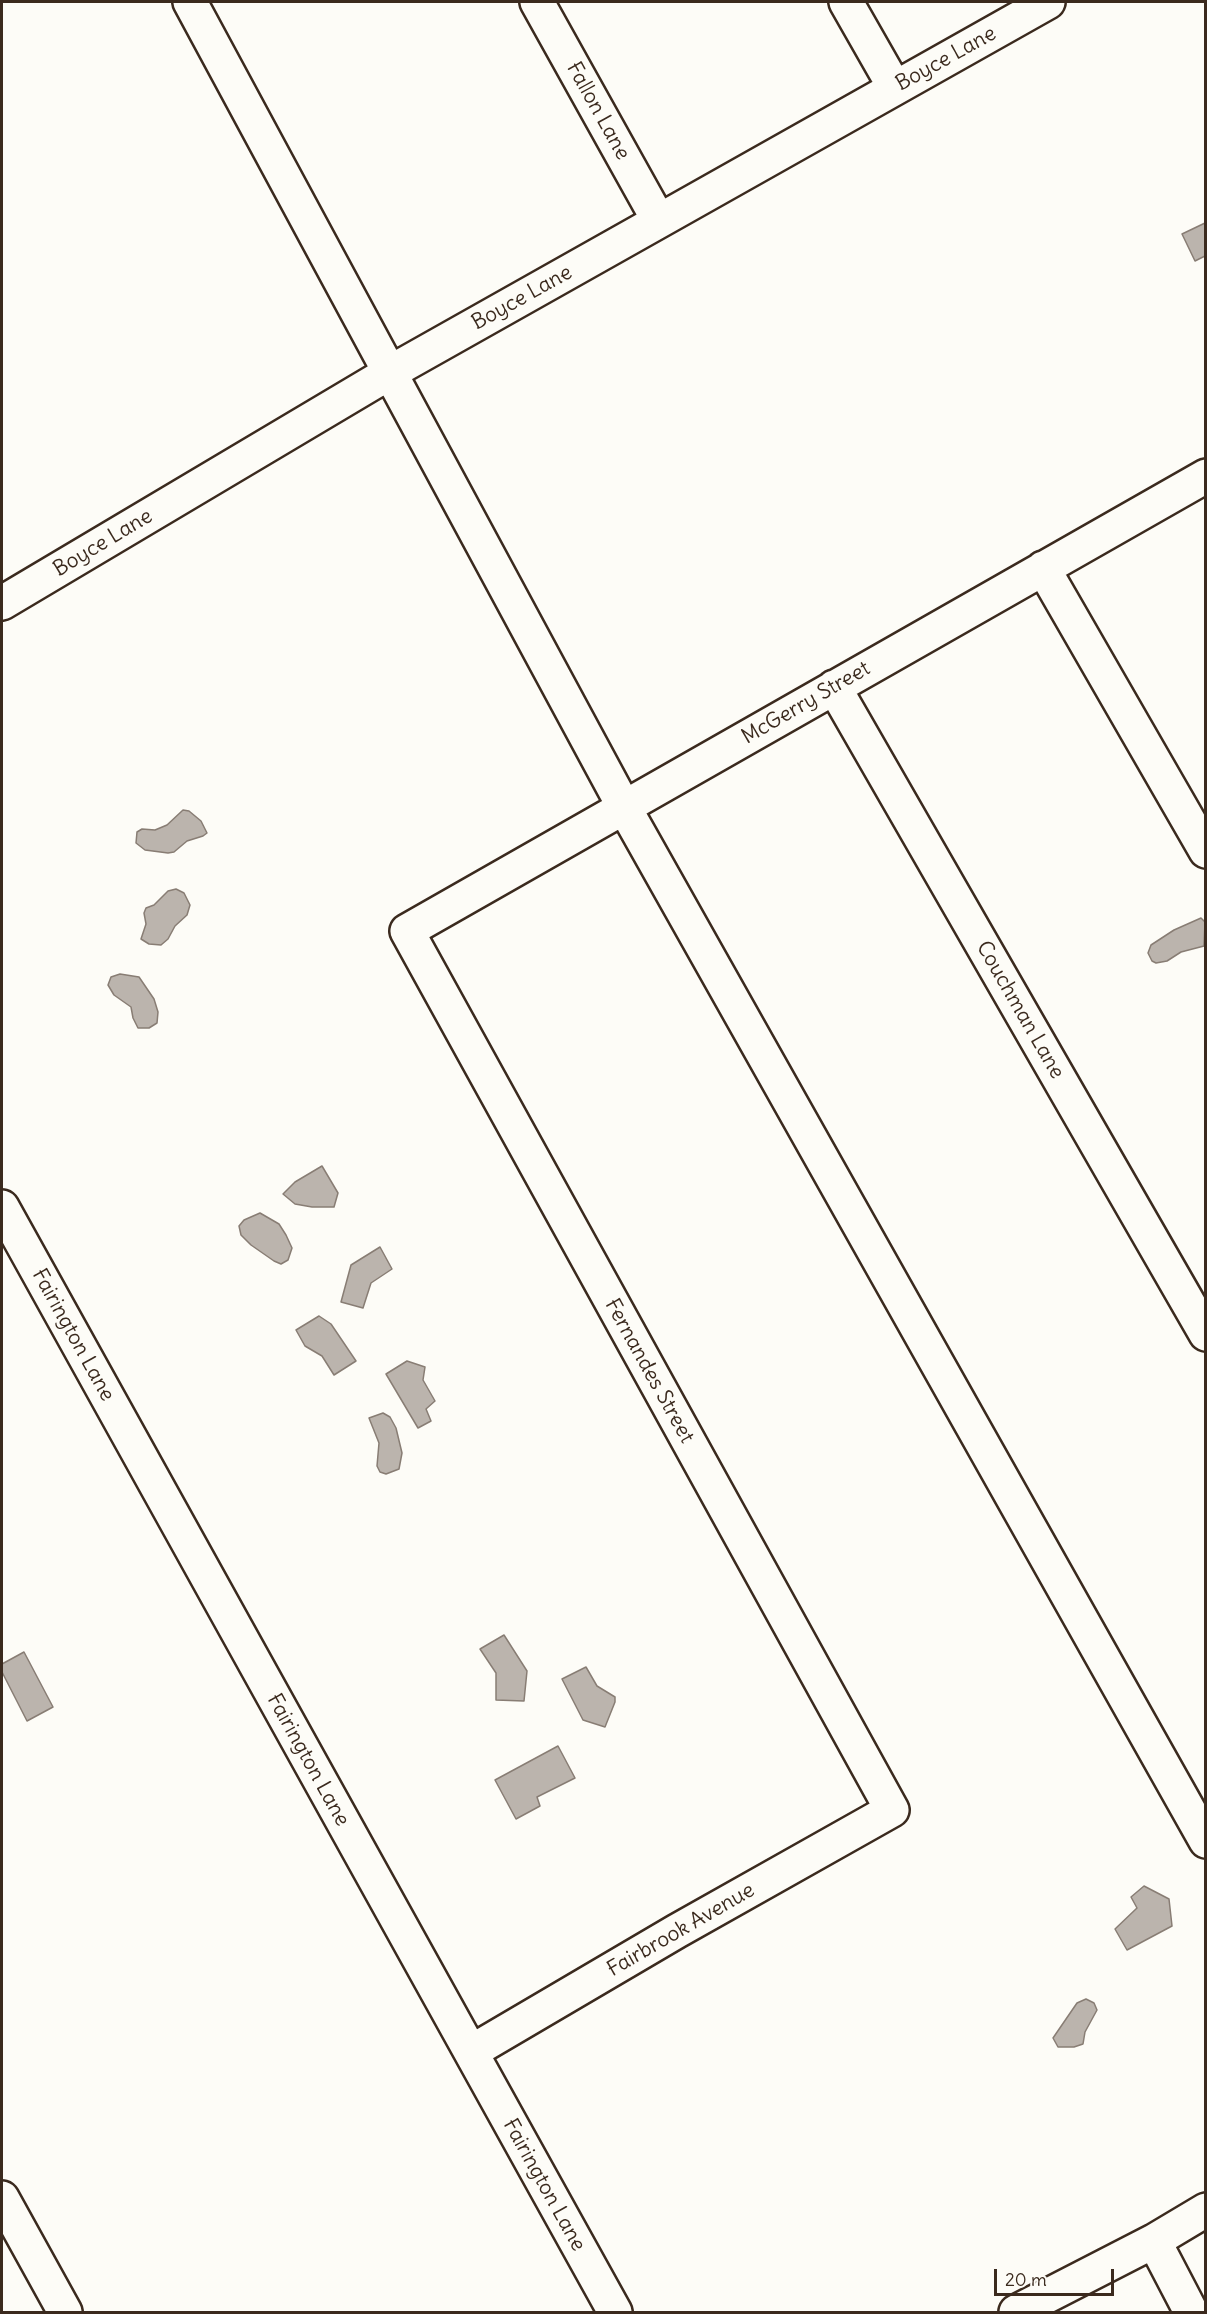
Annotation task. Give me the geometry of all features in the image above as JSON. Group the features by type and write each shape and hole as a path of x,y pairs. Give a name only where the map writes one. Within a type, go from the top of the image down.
{"street":[{"path":"190,2 624,807 1206,1841"},
{"name":"Fallon Lane","path":"537,2 659,221"},
{"path":"846,2 895,88"},
{"name":"Boyce Lane","path":"2,603 389,373 1048,2"},
{"name":"McGerry Street","path":"407,932 1206,476"},
{"path":"1043,568 1206,851"},
{"name":"Couchman Lane","path":"834,687 1206,1334"},
{"name":"Fernandes Street","path":"407,932 892,1810"},
{"name":"Fairington Lane","path":"2,1207 615,2313"},
{"name":"Fairbrook Avenue","path":"471,2052 677,1931 892,1810"},
{"path":"2,2198 65,2313"},
{"path":"1016,2313 1154,2241 1206,2210"},
{"path":"1154,2241 1191,2313"}],"shaded area":[{"path":"1205,223 1205,256 1195,261 1182,234"},
{"path":"183,810 189,811 201,821 207,833 187,841 174,852 168,853 145,850 136,843 137,832 142,829 155,830 167,825"},
{"path":"176,889 184,893 190,905 187,915 175,926 168,939 161,945 149,944 141,939 146,924 144,913 146,908 154,905 168,891"},
{"path":"1201,918 1205,922 1204,946 1181,952 1167,961 1156,963 1152,961 1148,953 1151,945 1174,930"},
{"path":"120,974 139,977 154,999 158,1012 157,1023 149,1028 138,1028 131,1007 114,995 108,985 111,977"},
{"path":"322,1166 338,1193 334,1207 295,1204 283,1194 295,1182"},
{"path":"260,1213 279,1224 292,1248 288,1260 281,1264 251,1245 241,1235 239,1226 244,1220"},
{"path":"380,1247 392,1269 371,1283 363,1308 341,1302 351,1265"},
{"path":"319,1316 331,1324 356,1361 334,1375 322,1356 305,1346 296,1330"},
{"path":"407,1361 425,1367 423,1380 435,1401 426,1409 431,1421 418,1428 386,1374"},
{"path":"383,1413 390,1417 396,1428 402,1453 399,1469 386,1474 380,1472 377,1466 379,1443 369,1418"},
{"path":"504,1635 527,1671 524,1701 496,1700 496,1673 480,1649"},
{"path":"24,1652 53,1707 27,1721 2,1672 2,1664"},
{"path":"586,1667 597,1686 615,1697 605,1727 583,1720 562,1679"},
{"path":"558,1746 575,1778 537,1797 540,1806 516,1819 495,1780"},
{"path":"1144,1886 1169,1899 1172,1926 1127,1950 1115,1929 1137,1908 1131,1897"},
{"path":"1086,1999 1094,2003 1097,2010 1085,2032 1083,2044 1074,2047 1058,2047 1053,2038 1077,2003"}]}
